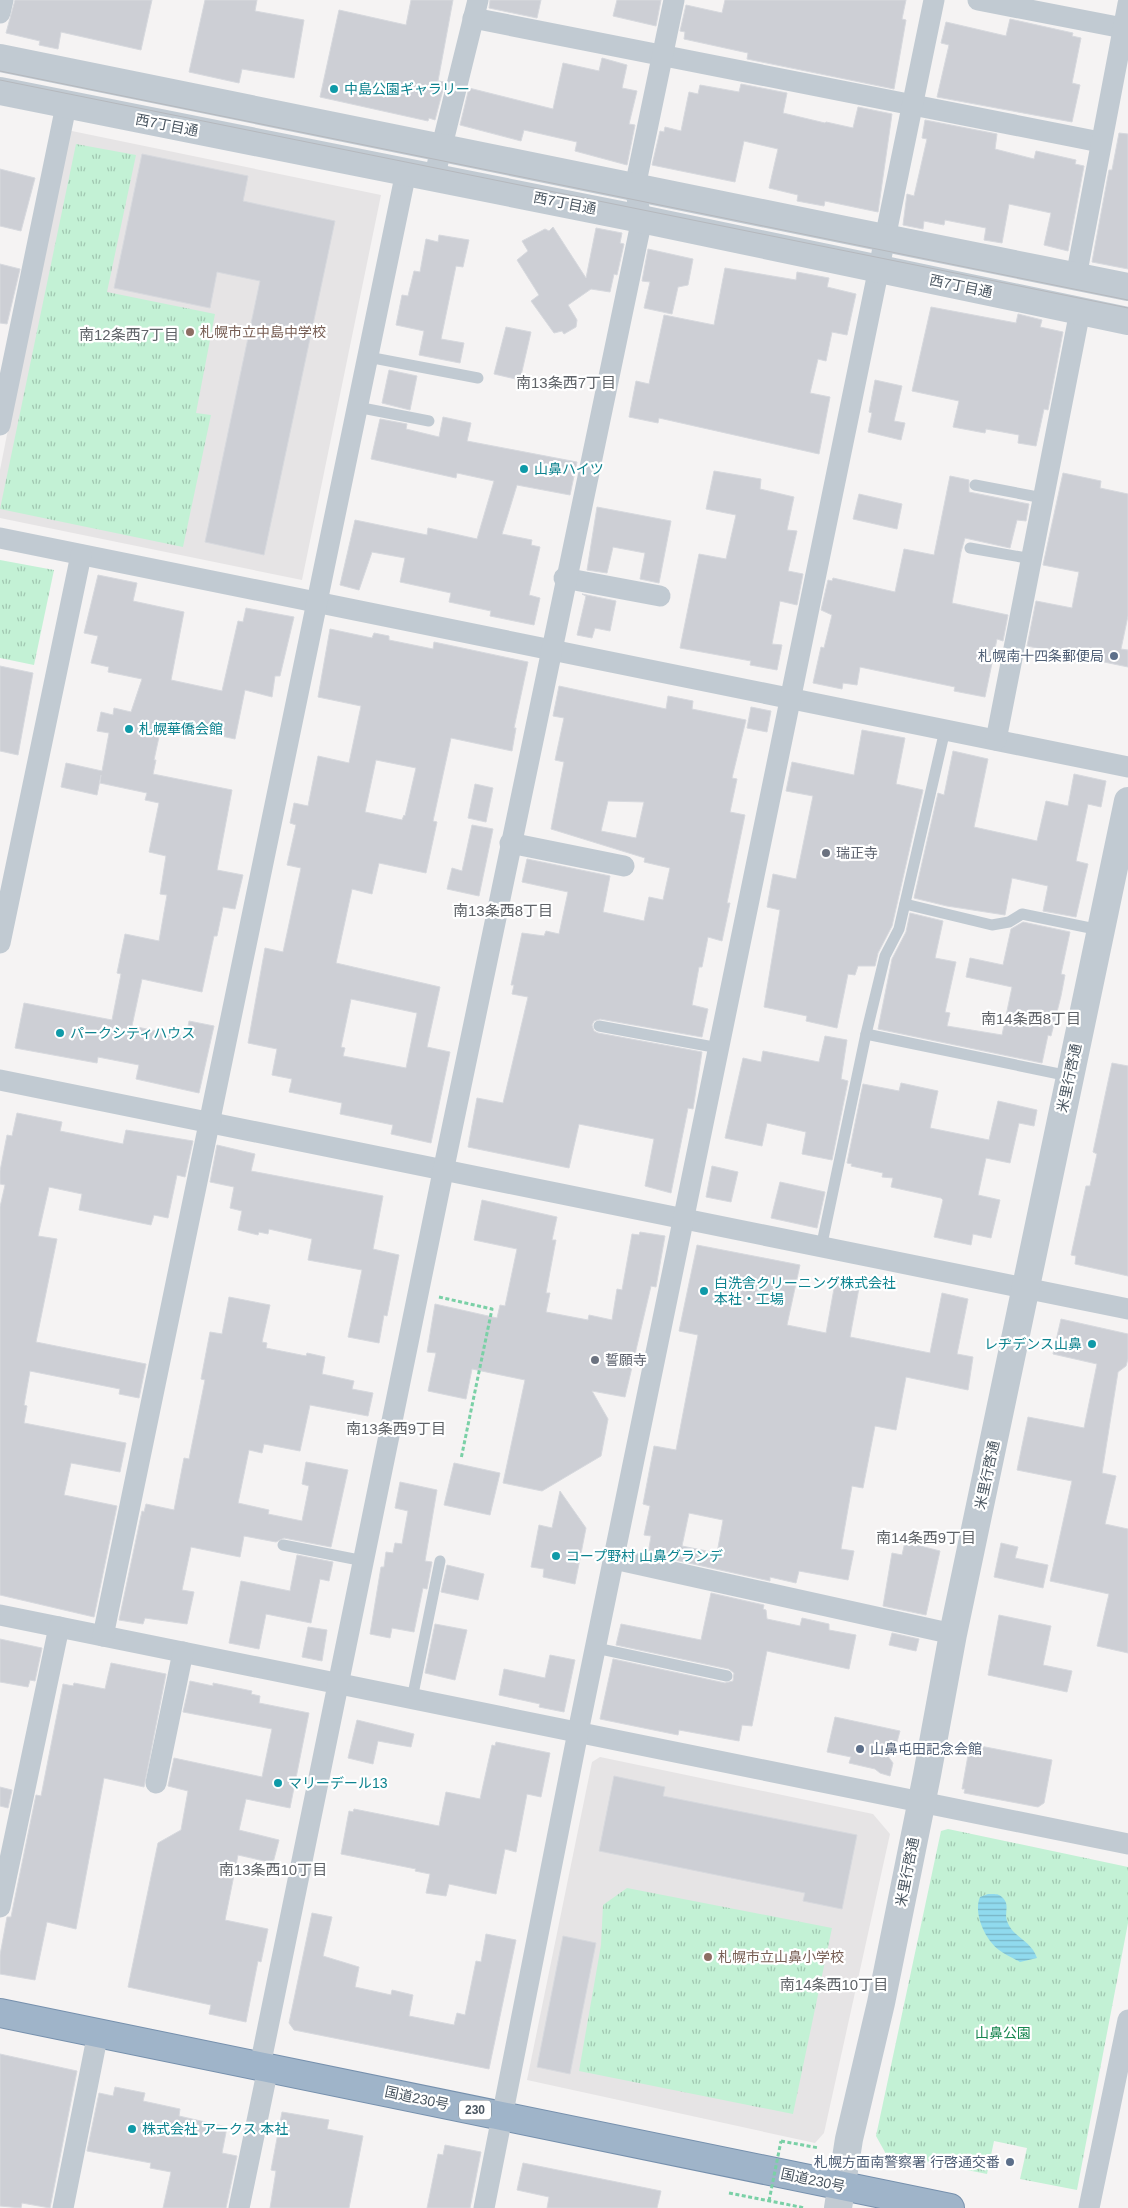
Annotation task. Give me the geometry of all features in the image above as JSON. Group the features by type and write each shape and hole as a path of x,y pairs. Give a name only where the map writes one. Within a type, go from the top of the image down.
{"highway":[{"name":"国道230号","path":"0,2013 502,2115 840,2197 950,2208"}],"street":[{"path":"0,13 3,0"},
{"path":"239,2208 264,2067 338,1684 445,1170 549,650 641,219 635,187 674,0"},
{"path":"484,2208 578,1732 934,0"},
{"path":"978,0 1123,28"},
{"path":"1076,277 1100,142 1128,4"},
{"path":"434,178 475,9 662,57 1100,142"},
{"path":"0,58 441,150 635,187 1128,287"},
{"name":"西7丁目通","path":"0,91 66,106 641,219 1128,321"},
{"path":"0,425 66,106"},
{"path":"103,1636 406,172"},
{"path":"996,740 1080,312"},
{"path":"0,538 1128,767"},
{"path":"0,943 81,555"},
{"path":"564,578 660,596"},
{"name":"米里行啓通","path":"840,2197 849,2139 881,2003 922,1802 953,1634 1128,801"},
{"path":"510,843 624,866"},
{"path":"0,1080 1128,1309"},
{"path":"614,1560 953,1634"},
{"path":"0,1615 1128,1844"},
{"path":"0,1906 59,1627"},
{"path":"156,1783 184,1652"},
{"path":"1089,2208 1128,2020"},
{"path":"64,2208 98,2033"}],"lane":[{"path":"368,357 478,378"},
{"path":"357,407 429,421"},
{"path":"975,485 1043,498"},
{"path":"970,548 1032,559"},
{"path":"821,1248 866,1034 885,956 899,929 945,730"},
{"path":"904,904 992,925 1009,922 1022,914 1100,930"},
{"path":"599,1026 719,1048"},
{"path":"866,1034 1069,1076"},
{"path":"283,1545 364,1561"},
{"path":"412,1699 440,1561"},
{"path":"596,1648 727,1676"}],"path":[{"path":"433,1296 492,1309 460,1459"},
{"path":"769,2201 781,2141 819,2148"},
{"path":"730,2193 805,2208"}],"shaded area":[{"name":"札幌市立中島中学校","path":"67,130 381,195 302,580 0,518 0,470"},
{"name":"札幌市立山鼻小学校","path":"600,1757 873,1814 890,1834 824,2133 815,2143 527,2080 592,1762"}],"green space":[{"path":"76,144 136,155 107,292 215,314 196,413 211,415 183,547 0,509"},
{"path":"0,560 54,570 34,665 0,658"},
{"name":"山鼻公園","path":"948,1829 1128,1867 1128,1923 1077,2190 1020,2179 1027,2148 994,2141 987,2174 886,2154 876,2136 941,1831"},
{"path":"627,1888 832,1928 793,2114 579,2071 601,1945 603,1905"}],"water":[{"path":"988,1894 1001,1896 1005,1901 1007,1906 1006,1918 1010,1927 1031,1947 1037,1958 1020,1962 1001,1952 989,1940 982,1926 978,1911 980,1897"}],"building":[{"path":"15,0 152,0 141,50 61,32 58,49 39,45 40,41 6,33"},
{"path":"205,0 257,0 255,11 304,20 294,78 242,69 239,83 189,72"},
{"path":"411,0 453,0 438,81 445,82 435,120 429,118 428,121 320,97 339,10 406,25"},
{"path":"490,0 541,0 537,18 489,8"},
{"path":"617,0 661,0 656,26 613,16"},
{"path":"725,0 906,0 902,19 906,20 894,89 747,59 748,53 684,39 685,32 680,31 686,5 722,13"},
{"path":"1010,19 1073,33 1072,36 1081,38 1072,83 1080,85 1072,122 937,97 949,45 941,43 946,22 1006,36"},
{"path":"602,58 627,65 622,88 637,91 629,124 635,125 627,165 575,151 577,142 524,130 521,141 460,125 469,88 553,109 563,63 599,71"},
{"path":"741,84 787,93 783,113 825,123 853,128 858,107 892,114 878,212 825,201 824,206 797,201 798,195 769,188 778,149 744,141 735,182 652,165 660,131 664,132 665,127 681,131 689,92 698,94 700,85 739,92"},
{"path":"925,120 997,134 995,149 1034,159 1036,151 1076,160 1075,164 1084,166 1068,251 1044,245 1051,213 1009,204 1002,243 984,240 986,228 945,220 944,225 924,221 923,229 903,225 907,194 914,196 927,139 922,138"},
{"path":"1119,133 1128,134 1128,269 1092,262 1109,170 1112,170"},
{"path":"142,154 248,176 243,201 335,221 264,555 205,542 260,281 217,272 210,308 114,288"},
{"path":"0,169 35,178 21,231 0,226"},
{"path":"553,227 586,278 596,228 622,233 620,243 624,244 617,275 614,274 610,292 591,289 568,305 577,320 576,327 564,334 562,331 554,333 531,301 539,295 517,260 528,251 522,241 545,229 549,231"},
{"path":"439,235 469,240 463,267 456,266 441,339 464,343 460,363 419,355 424,331 396,325 402,295 408,296 414,271 420,272 426,239 438,242"},
{"path":"648,249 693,259 688,285 678,287 672,314 644,308 650,282 642,281"},
{"path":"0,264 20,269 7,324 0,323"},
{"path":"725,268 796,280 797,272 829,278 827,287 856,294 847,335 832,332 826,361 818,359 810,393 830,397 819,454 659,418 658,423 629,417 636,381 649,384 664,315 714,325"},
{"path":"931,307 1016,323 1018,314 1042,320 1040,327 1063,332 1048,410 1044,409 1036,446 1018,443 1019,435 986,429 985,433 953,427 959,401 912,391"},
{"path":"506,327 531,332 520,380 494,374"},
{"path":"389,370 417,376 410,410 382,403"},
{"path":"875,380 902,386 894,421 905,423 901,440 868,432 872,413 869,412"},
{"path":"443,417 471,423 467,441 577,462 570,495 517,485 502,534 532,540 531,545 540,547 529,595 540,598 534,625 490,616 491,611 449,602 451,593 400,582 405,558 372,552 359,590 340,585 355,520 427,535 428,528 477,539 494,481 457,473 456,478 371,459 380,419 407,424 406,429 439,437"},
{"path":"714,471 761,479 760,489 794,497 787,530 797,531 788,571 803,574 797,605 780,601 772,644 782,645 777,670 750,665 751,661 680,648 699,554 726,559 736,515 706,509"},
{"path":"1063,473 1101,481 1100,488 1128,494 1128,616 1121,649 1128,650 1128,667 1027,646 1036,601 1072,608 1079,572 1043,565"},
{"path":"950,476 969,480 969,492 1029,504 1026,521 1017,520 1010,548 965,538 961,552 952,603 1008,615 1003,641 997,639 985,697 954,691 955,687 860,667 857,685 843,683 842,689 813,683 821,647 824,648 832,615 821,610 828,580 832,581 833,578 895,592 904,549 934,555"},
{"path":"859,494 902,504 897,529 853,519"},
{"path":"597,507 671,521 659,583 640,579 645,553 613,547 607,573 587,570"},
{"path":"98,575 137,583 133,601 184,612 171,680 222,691 238,621 243,622 246,608 294,617 280,676 275,676 272,697 245,690 235,739 162,723 154,760 156,760 153,774 232,790 217,870 243,875 235,909 223,907 217,936 214,936 202,992 142,979 132,1026 186,1037 189,1021 214,1026 199,1093 136,1079 139,1065 98,1057 97,1063 15,1048 24,1003 112,1020 121,974 117,973 125,934 159,941 167,895 160,894 166,856 149,852 159,803 145,800 147,793 100,783 101,775 97,795 61,787 66,763 102,771 109,733 97,731 101,712 113,715 114,708 131,712 142,679 108,672 109,667 91,663 98,636 84,633"},
{"path":"582,594 616,601 610,631 595,628 592,638 577,635 586,596"},
{"path":"330,629 372,638 374,633 389,636 389,640 433,649 434,642 528,662 514,728 516,728 512,751 451,738 433,821 437,822 426,873 379,863 372,894 352,889 336,963 440,987 427,1047 450,1052 431,1143 391,1134 393,1125 340,1114 342,1103 289,1092 292,1079 272,1075 277,1049 248,1043 265,948 283,952 301,868 287,865 296,825 290,823 294,803 308,806 318,756 349,763 361,706 318,697","holes":["376,760 416,768 405,816 402,820 365,812","351,999 417,1013 406,1068 343,1056 345,1048 341,1047"]},
{"path":"0,666 33,673 18,755 0,751"},
{"path":"559,686 666,709 668,696 693,701 692,709 746,720 732,778 737,779 730,812 745,815 727,903 730,903 722,941 708,937 702,967 699,967 692,1005 708,1009 702,1037 600,1019 594,1021 592,1025 594,1031 598,1033 702,1052 693,1109 688,1108 671,1193 645,1186 654,1139 579,1124 569,1168 468,1147 477,1098 503,1103 528,997 512,994 514,985 511,985 522,933 544,936 546,931 559,934 568,892 522,882 527,859 610,876 603,912 644,921 649,897 663,900 670,868 644,862 645,858 551,829 564,762 555,760 564,718 553,716","holes":["608,801 644,802 636,838 601,831"]},
{"path":"751,707 771,711 767,732 747,728"},
{"path":"862,730 905,738 896,784 923,790 892,926 878,953 875,966 858,966 855,975 848,974 837,1028 806,1021 807,1016 764,1007 780,910 767,907 773,874 796,879 813,796 786,791 792,762 854,775"},
{"path":"953,751 988,759 974,827 1037,841 1046,801 1068,806 1074,774 1106,781 1101,807 1088,804 1076,861 1088,864 1076,917 1043,911 1048,886 1012,878 1005,915 947,906 914,898 938,793 944,795"},
{"path":"475,784 493,788 486,822 468,818"},
{"path":"472,825 493,829 479,896 447,889 452,868 462,871"},
{"path":"910,913 943,921 935,958 956,962 945,1012 950,1013 947,1026 1002,1035 1012,987 966,977 970,958 1003,965 1011,929 1023,922 1070,932 1061,974 1065,975 1061,996 1051,1036 1048,1035 1042,1063 878,1029 892,959 906,932"},
{"path":"825,1036 847,1040 841,1079 848,1081 832,1160 802,1154 806,1132 767,1123 762,1146 725,1138 743,1058 761,1062 763,1051 819,1062"},
{"path":"1112,1063 1128,1066 1128,1276 1075,1264 1076,1256 1071,1255 1086,1186 1090,1186 1097,1154 1093,1152"},
{"path":"901,1083 938,1091 930,1128 989,1140 998,1101 1037,1110 1034,1126 1019,1123 1010,1163 986,1158 978,1195 1000,1200 991,1238 973,1234 971,1245 934,1237 943,1200 941,1198 891,1187 893,1178 882,1177 883,1173 851,1166 852,1164 847,1163 863,1084 899,1091"},
{"path":"17,1113 62,1122 60,1131 123,1144 126,1130 193,1141 185,1177 177,1175 168,1218 154,1215 151,1225 79,1210 82,1194 49,1187 38,1236 57,1239 36,1342 146,1364 139,1398 119,1394 120,1389 30,1371 24,1405 27,1406 24,1423 126,1443 120,1472 71,1463 64,1495 117,1506 94,1617 0,1595 0,1207 5,1185 0,1184 0,1171 7,1135 12,1136"},
{"path":"217,1145 255,1154 251,1171 383,1196 373,1249 399,1255 387,1316 384,1315 379,1343 348,1337 362,1270 308,1260 312,1239 269,1229 268,1234 259,1232 258,1235 238,1230 242,1211 230,1208 234,1187 210,1182"},
{"path":"712,1166 738,1172 731,1202 706,1197"},
{"path":"780,1182 825,1192 817,1228 771,1218"},
{"path":"482,1200 557,1217 552,1240 556,1240 546,1293 550,1293 546,1312 588,1320 589,1315 612,1320 617,1289 622,1290 632,1234 639,1235 640,1232 665,1236 656,1287 651,1286 625,1397 592,1391 608,1419 601,1456 542,1491 503,1483 525,1380 472,1369 466,1399 428,1391 436,1353 427,1352 435,1304 497,1318 500,1305 505,1306 517,1249 474,1240"},
{"path":"697,1245 800,1265 787,1325 826,1333 835,1283 859,1288 850,1337 930,1353 942,1293 968,1299 957,1354 973,1357 968,1390 906,1377 896,1430 875,1426 863,1488 852,1486 841,1549 854,1551 848,1580 799,1571 796,1583 770,1577 770,1581 648,1554 651,1536 644,1535 650,1506 643,1504 654,1446 676,1450 698,1335 679,1331","holes":["689,1513 723,1520 717,1553 682,1546"]},
{"path":"229,1297 270,1305 262,1342 267,1343 266,1348 306,1356 307,1353 325,1357 322,1374 354,1381 352,1389 373,1393 368,1416 310,1405 300,1451 264,1444 262,1453 249,1450 238,1503 269,1510 268,1514 302,1521 309,1486 302,1484 306,1462 348,1470 331,1547 284,1538 276,1542 244,1536 240,1557 191,1547 182,1590 194,1592 187,1624 145,1618 143,1624 119,1620 142,1511 144,1512 146,1504 174,1510 184,1458 189,1459 205,1380 201,1379 210,1332 222,1334"},
{"path":"1061,1319 1128,1334 1128,1359 1126,1366 1118,1372 1102,1473 1116,1476 1105,1524 1128,1529 1128,1653 1097,1646 1109,1594 1050,1581 1072,1481 1017,1470 1028,1417 1084,1428 1097,1364 1053,1354"},
{"path":"454,1463 500,1473 490,1515 444,1505"},
{"path":"400,1482 437,1490 425,1561 432,1562 427,1589 423,1588 414,1632 392,1628 390,1638 370,1634 381,1567 384,1567 386,1552 393,1553 395,1543 402,1544 408,1511 395,1508"},
{"name":"コープ野村 山鼻グランデ","path":"560,1491 586,1528 575,1584 543,1577 544,1569 531,1567 539,1525 552,1528"},
{"path":"905,1542 940,1551 926,1615 883,1606 892,1553 902,1555"},
{"path":"1001,1543 1018,1547 1015,1558 1048,1565 1043,1588 994,1577"},
{"path":"297,1555 333,1562 329,1581 320,1579 311,1623 266,1614 259,1649 229,1643 241,1581 290,1591"},
{"path":"447,1565 484,1574 478,1600 441,1592"},
{"path":"711,1593 764,1605 763,1609 766,1610 767,1619 800,1626 802,1618 829,1624 829,1630 856,1635 849,1669 767,1651 752,1726 742,1725 739,1741 679,1730 678,1735 600,1719 613,1659 725,1683 733,1681 734,1673 729,1669 616,1645 621,1624 701,1640"},
{"path":"999,1615 1051,1626 1043,1665 1072,1671 1067,1692 988,1675"},
{"path":"435,1624 467,1630 455,1680 425,1673"},
{"path":"308,1627 327,1630 322,1661 302,1657"},
{"path":"892,1633 919,1639 916,1651 889,1645"},
{"path":"0,1639 42,1648 35,1681 30,1680 28,1687 0,1682"},
{"path":"550,1655 575,1660 564,1712 539,1707 540,1704 499,1695 504,1669 545,1678"},
{"path":"111,1663 166,1674 144,1787 104,1778 76,1929 47,1922 35,1980 0,1974 0,1955 7,1917 11,1917 36,1795 41,1796 63,1684 73,1686 74,1683 105,1689"},
{"path":"190,1681 213,1686 213,1683 252,1691 251,1694 260,1696 259,1703 309,1713 290,1808 246,1799 239,1830 279,1840 273,1863 238,1855 225,1920 268,1929 261,1962 258,1961 246,2022 209,2014 211,2005 128,1987 158,1843 181,1830 188,1791 168,1786 174,1758 262,1777 272,1729 183,1712"},
{"name":"山鼻屯田記念会館","path":"835,1717 900,1731 897,1742 884,1751 893,1763 890,1776 880,1773 875,1769 849,1763 851,1757 827,1752"},
{"path":"357,1720 414,1734 411,1747 378,1741 373,1764 348,1758"},
{"path":"496,1742 550,1753 541,1797 527,1794 516,1852 505,1849 496,1894 449,1884 446,1896 426,1893 430,1874 415,1871 416,1869 341,1854 349,1811 353,1812 354,1809 439,1826 446,1792 480,1799 492,1745 495,1746"},
{"path":"970,1744 1052,1760 1044,1803 1038,1807 964,1793 965,1789 962,1789"},
{"path":"614,1776 665,1787 663,1796 857,1835 842,1909 803,1901 805,1893 599,1851"},
{"path":"0,1787 12,1790 8,1808 0,1806"},
{"path":"312,1913 332,1917 323,1956 359,1967 355,1987 391,1995 392,1990 413,1995 409,2016 454,2025 457,2013 465,2015 476,1961 481,1962 486,1934 516,1940 489,2069 294,2030 289,2023"},
{"path":"563,1936 596,1943 570,2074 537,2067"},
{"path":"0,2054 77,2071 50,2208 22,2203 21,2208 0,2206"},
{"path":"115,2087 145,2093 143,2101 180,2109 179,2116 227,2127 222,2153 237,2156 226,2208 163,2208 171,2172 150,2168 151,2163 87,2151 99,2093 113,2096"},
{"path":"282,2112 329,2120 327,2129 363,2136 349,2208 270,2208 276,2171 271,2170"},
{"path":"445,2145 481,2152 470,2208 427,2208 438,2154 443,2155"},
{"path":"523,2163 661,2191 657,2208 547,2208 549,2197 517,2190"}],"tram line":[{"path":"0,71 1128,300"},
{"path":"0,80 1128,308"}],"place":[{"name":"中島公園ギャラリー","path":"334,89"},
{"name":"札幌市立中島中学校","path":"190,332"},
{"name":"山鼻ハイツ","path":"524,469"},
{"name":"札幌南十四条郵便局","path":"1114,656"},
{"name":"札幌華僑会館","path":"129,729"},
{"name":"瑞正寺","path":"826,853"},
{"name":"パークシティハウス","path":"60,1033"},
{"name":"白洗舎クリーニング株式会社 本社・工場","path":"704,1291"},
{"name":"レヂデンス山鼻","path":"1092,1344"},
{"name":"誓願寺","path":"595,1360"},
{"name":"コープ野村 山鼻グランデ","path":"556,1556"},
{"name":"山鼻屯田記念会館","path":"860,1749"},
{"name":"マリーデール13","path":"278,1783"},
{"name":"札幌市立山鼻小学校","path":"708,1957"},
{"name":"株式会社 アークス 本社","path":"132,2129"},
{"name":"札幌方面南警察署 行啓通交番","path":"1010,2162"}],"district":[{"name":"南12条西7丁目","path":"129,334"},
{"name":"南13条西7丁目","path":"566,382"},
{"name":"南13条西8丁目","path":"503,910"},
{"name":"南14条西8丁目","path":"1031,1018"},
{"name":"南13条西9丁目","path":"396,1428"},
{"name":"南14条西9丁目","path":"926,1537"},
{"name":"南13条西10丁目","path":"273,1869"},
{"name":"南14条西10丁目","path":"834,1984"}]}
